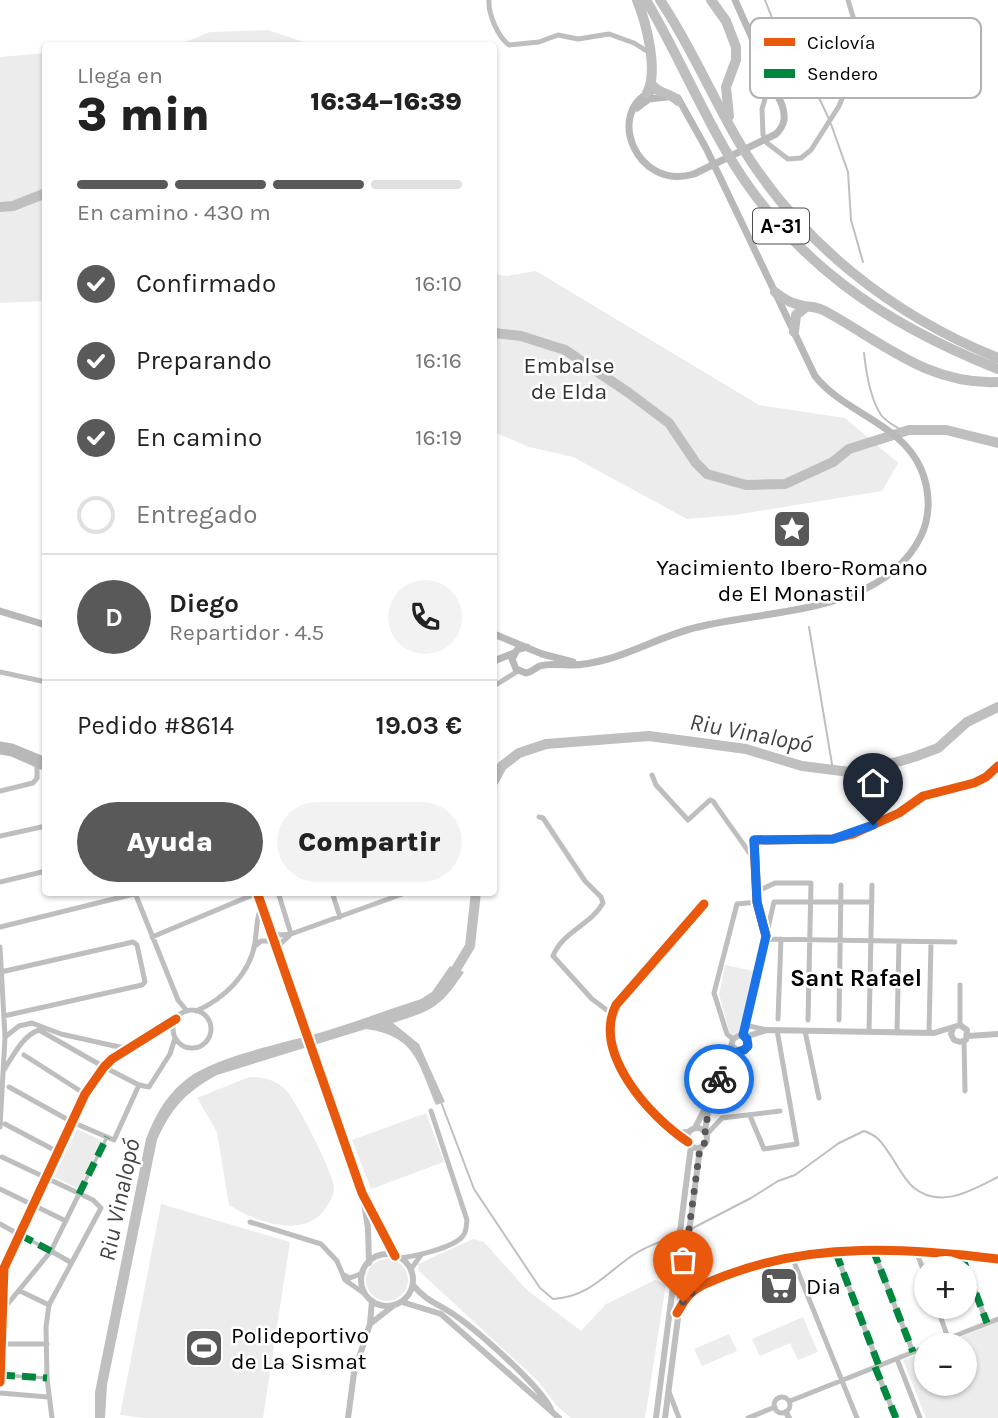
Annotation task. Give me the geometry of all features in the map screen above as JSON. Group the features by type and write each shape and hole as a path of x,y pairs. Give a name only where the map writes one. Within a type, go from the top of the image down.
{"highway":[{"path":"637,0 648,34 652,89 673,95 680,103"},
{"name":"A-31","path":"646,0 725,150 751,189 791,238 823,268 875,309 933,341 998,369"},
{"name":"A-31","path":"660,0 681,30 731,127 769,187 802,226 831,255 878,294 963,344 998,358"},
{"path":"712,0 726,21 736,47 736,60 726,87 731,127"},
{"path":"775,292 783,299 826,312 872,341 944,376 966,381 998,382"},
{"path":"794,332 796,316 806,307"}],"main road":[{"path":"735,0 750,32"},
{"path":"652,89 638,100 632,114 631,144 647,166 660,174 674,176 703,170 776,134 782,129 785,119 779,98"},
{"path":"497,662 506,662 530,673 537,668 587,664 700,626 827,603 859,591 882,578 914,548 927,518 928,499 922,472 904,443 868,416 836,397 815,376 706,148 680,103 665,97 649,99 640,104 632,114"},
{"path":"0,611 42,624"},
{"path":"497,635 564,660 587,664"},
{"path":"502,637 514,653 516,668"},
{"path":"497,661 521,647 527,647"},
{"path":"536,651 539,661 537,668"},
{"path":"0,745 42,759"},
{"path":"0,751 12,753 41,766"}],"street":[{"path":"489,0 489,10 500,35 509,45 539,42 558,35 578,39 609,34 634,43 650,53"},
{"path":"848,0 853,18"},
{"path":"765,98 762,109 763,135 767,143 788,159 801,158 811,150 842,98"},
{"path":"497,684 516,668"},
{"path":"0,672 42,681"},
{"path":"497,680 501,681"},
{"path":"0,791 33,783 41,766"},
{"path":"765,938 757,902 754,840 833,839 891,817 923,796 974,783 998,766"},
{"path":"652,775 656,785 688,820 710,800 713,801 740,837 754,862"},
{"path":"539,817 543,818 603,903 591,919 575,928 553,956 592,999 612,1014"},
{"path":"0,836 42,827"},
{"path":"0,881 42,872"},
{"path":"758,891 775,883 811,883 808,1020"},
{"path":"869,1032 873,885"},
{"path":"839,1020 841,886"},
{"path":"0,927 126,896"},
{"path":"139,896 152,937 178,1000 187,1011"},
{"path":"152,937 259,896"},
{"path":"259,896 362,1193 368,1228 369,1263"},
{"path":"0,1382 1,1282 7,1261 85,1094 112,1059 187,1011 196,1011 212,1004 225,993 244,971 254,947 259,896"},
{"path":"279,896 291,934"},
{"path":"333,896 340,918"},
{"path":"386,896 388,900"},
{"path":"269,927 279,935 291,934 398,896"},
{"path":"757,902 737,904 714,993 727,1034 734,1045 745,1049 745,1025 774,902 872,902"},
{"path":"700,1148 676,1133 647,1106 612,1049 610,1032 612,1014 630,986 665,951 704,904"},
{"path":"279,954 282,943 291,934"},
{"path":"765,938 955,942"},
{"path":"778,1019 781,939"},
{"path":"254,947 261,941 276,945"},
{"path":"897,1033 899,942"},
{"path":"931,942 931,1033"},
{"path":"1,972 135,943 144,984 4,1016"},
{"path":"0,947 5,1037 2,1125 58,1152"},
{"path":"954,1040 951,1034 957,1027 960,985"},
{"path":"206,1016 212,1004"},
{"path":"170,1054 187,1047 198,1047 208,1039 211,1025 206,1016 196,1011"},
{"path":"4,1070 17,1050 33,1032 39,1030 104,1067 149,1087 170,1054 176,1019"},
{"path":"5,1037 19,1026 32,1023 61,1034 113,1046 131,1046"},
{"path":"745,1025 764,1031"},
{"path":"656,1418 690,1144 687,1135 710,1102 734,1045 764,1031 931,1033 957,1027"},
{"path":"957,1027 967,1036"},
{"path":"158,1030 167,1030 187,1047"},
{"path":"750,1116 764,1149 797,1144 777,1030"},
{"path":"805,1031 819,1098"},
{"path":"931,1033 958,1042 976,1034 998,1034"},
{"path":"965,1091 967,1036"},
{"path":"112,1059 113,1046"},
{"path":"24,1055 85,1094"},
{"path":"9,1087 72,1122 114,1140 139,1084"},
{"path":"665,1418 700,1148 706,1142 710,1102"},
{"path":"365,1294 363,1273 369,1263 381,1255 421,1255 457,1241 466,1230 467,1220 431,1111"},
{"path":"706,1132 722,1118 780,1111"},
{"path":"676,1133 692,1129 706,1132"},
{"path":"2,1311 51,1251 107,1137"},
{"path":"2,1157 93,1200 100,1208 49,1305 46,1327 47,1378 52,1418"},
{"path":"0,1189 66,1221"},
{"path":"362,1193 398,1257 411,1269 413,1285 411,1292 402,1302 370,1324"},
{"path":"250,1222 321,1244 337,1261 345,1280 372,1301 394,1305"},
{"path":"0,1224 70,1262"},
{"path":"789,1401 913,1352 873,1251"},
{"path":"677,1313 698,1287 757,1264 792,1257 836,1252 916,1251 998,1259"},
{"path":"916,1251 918,1256"},
{"path":"836,1252 896,1418"},
{"path":"961,1254 987,1323"},
{"path":"411,1269 421,1255"},
{"path":"792,1257 857,1418"},
{"path":"0,1258 7,1261"},
{"path":"344,1275 350,1278 363,1273"},
{"path":"683,1274 688,1284 698,1287"},
{"path":"413,1285 423,1297 453,1314 477,1333 537,1390 551,1411"},
{"path":"20,1291 49,1305"},
{"path":"348,1418 354,1373 370,1324 372,1301"},
{"path":"402,1302 441,1314 559,1418"},
{"path":"961,1333 998,1319"},
{"path":"1,1344 47,1344"},
{"path":"897,1359 920,1418"},
{"path":"1,1374 47,1378"},
{"path":"669,1391 678,1415 687,1418"},
{"path":"0,1393 48,1397"},
{"path":"748,1418 775,1407 778,1398 784,1397 789,1401 787,1415 775,1407"}],"green space":[{"path":"268,30 303,42 185,42 210,32"},
{"path":"42,53 42,301 0,303 0,57"},
{"name":"Embalse de Elda","path":"536,271 759,405 845,418 898,463 882,491 735,515 687,519 573,457 529,447 497,433 497,274 507,276"},
{"path":"725,965 754,971 741,1032 732,1035 719,994"},
{"path":"249,1077 267,1079 284,1088 321,1153 334,1188 332,1198 317,1218 293,1226 279,1225 252,1217 229,1205 217,1132 197,1098"},
{"path":"426,1113 444,1162 371,1189 352,1140"},
{"path":"77,1129 102,1141 79,1189 54,1177"},
{"name":"Polideportivo de La Sismat","path":"161,1204 290,1242 263,1418 144,1418 120,1415"},
{"path":"473,1239 484,1242 527,1290 581,1331 606,1304 655,1280 666,1284 645,1418 571,1418 556,1405 539,1382 419,1271 418,1264"},
{"path":"387,1259 402,1265 408,1280 402,1295 387,1301 372,1295 366,1280 372,1265"},
{"path":"803,1317 818,1352 798,1360 790,1343 760,1356 752,1339"},
{"path":"998,1322 998,1418 926,1418 917,1396 977,1396 977,1333 971,1333"},
{"path":"729,1334 737,1351 702,1366 694,1349"},
{"path":"914,1356 914,1388 903,1360"}],"shaded area":[{"path":"450,966 464,972 442,1001 427,1011 393,1023 419,1044 445,1102 436,1105 419,1064 405,1045 396,1038 366,1029 217,1075 196,1088 174,1110 157,1140 107,1385 105,1418 95,1418 95,1392 146,1139 168,1098 188,1078 215,1064 421,999 432,992"}],"waterway":[{"path":"765,0 772,18"},
{"path":"819,98 829,119"},
{"path":"831,124 848,172 851,220 863,262"},
{"name":"Riu Vinalopó","path":"0,207 13,206 42,195"},
{"name":"Riu Vinalopó","path":"497,333 521,336 565,350 669,423 696,463 707,474 746,485 785,484 833,462 849,449 909,430 946,430 998,443"},
{"path":"864,353 869,385 877,408 886,420 904,432"},
{"path":"809,627 833,770"},
{"name":"Riu Vinalopó","path":"497,775 502,766 519,753 546,744 649,736 746,749 802,766 858,773 938,748 967,722 998,707"},
{"name":"Riu Vinalopó","path":"449,981 470,946 476,896"},
{"path":"441,1102 474,1189 540,1288 553,1299 587,1289 638,1252 678,1234"},
{"path":"693,1228 778,1181 795,1175 839,1143 864,1131 880,1140 907,1180 923,1194 934,1197 956,1196 998,1177"}],"marked path":[{"path":"79,1194 107,1137"},
{"path":"20,1235 51,1251"},
{"path":"873,1250 913,1352"},
{"path":"836,1253 879,1366"},
{"path":"961,1254 987,1323"},
{"path":"875,1367 896,1418"},
{"path":"1,1375 47,1378"}],"cycle path":[{"path":"766,936 757,902 754,840 833,839 853,834 899,813 923,796 974,783 998,766"},
{"path":"258,896 362,1193 395,1256"},
{"path":"688,1142 657,1117 629,1082 618,1063 612,1043 611,1024 616,1005 704,904"},
{"path":"0,1382 4,1268 85,1094 112,1059 176,1019"},
{"path":"677,1313 689,1295 707,1283 760,1264 793,1257 861,1250 930,1252 998,1259"}],"way so far":[{"path":"683,1302 698,1287 688,1284 683,1274 700,1148 707,1140 705,1131 710,1102 719,1079"}],"place":[{"name":"Yacimiento Ibero-Romano de El Monastil","path":"792,529"},
{"name":"Dia","path":"779,1286"},
{"name":"Polideportivo de La Sismat","path":"204,1348"}],"district":[{"name":"Sant Rafael","path":"856,978"}],"route":[{"path":"719,1079 727,1061 748,1046 743,1035 766,936 757,902 754,840 833,839 873,825"}]}
